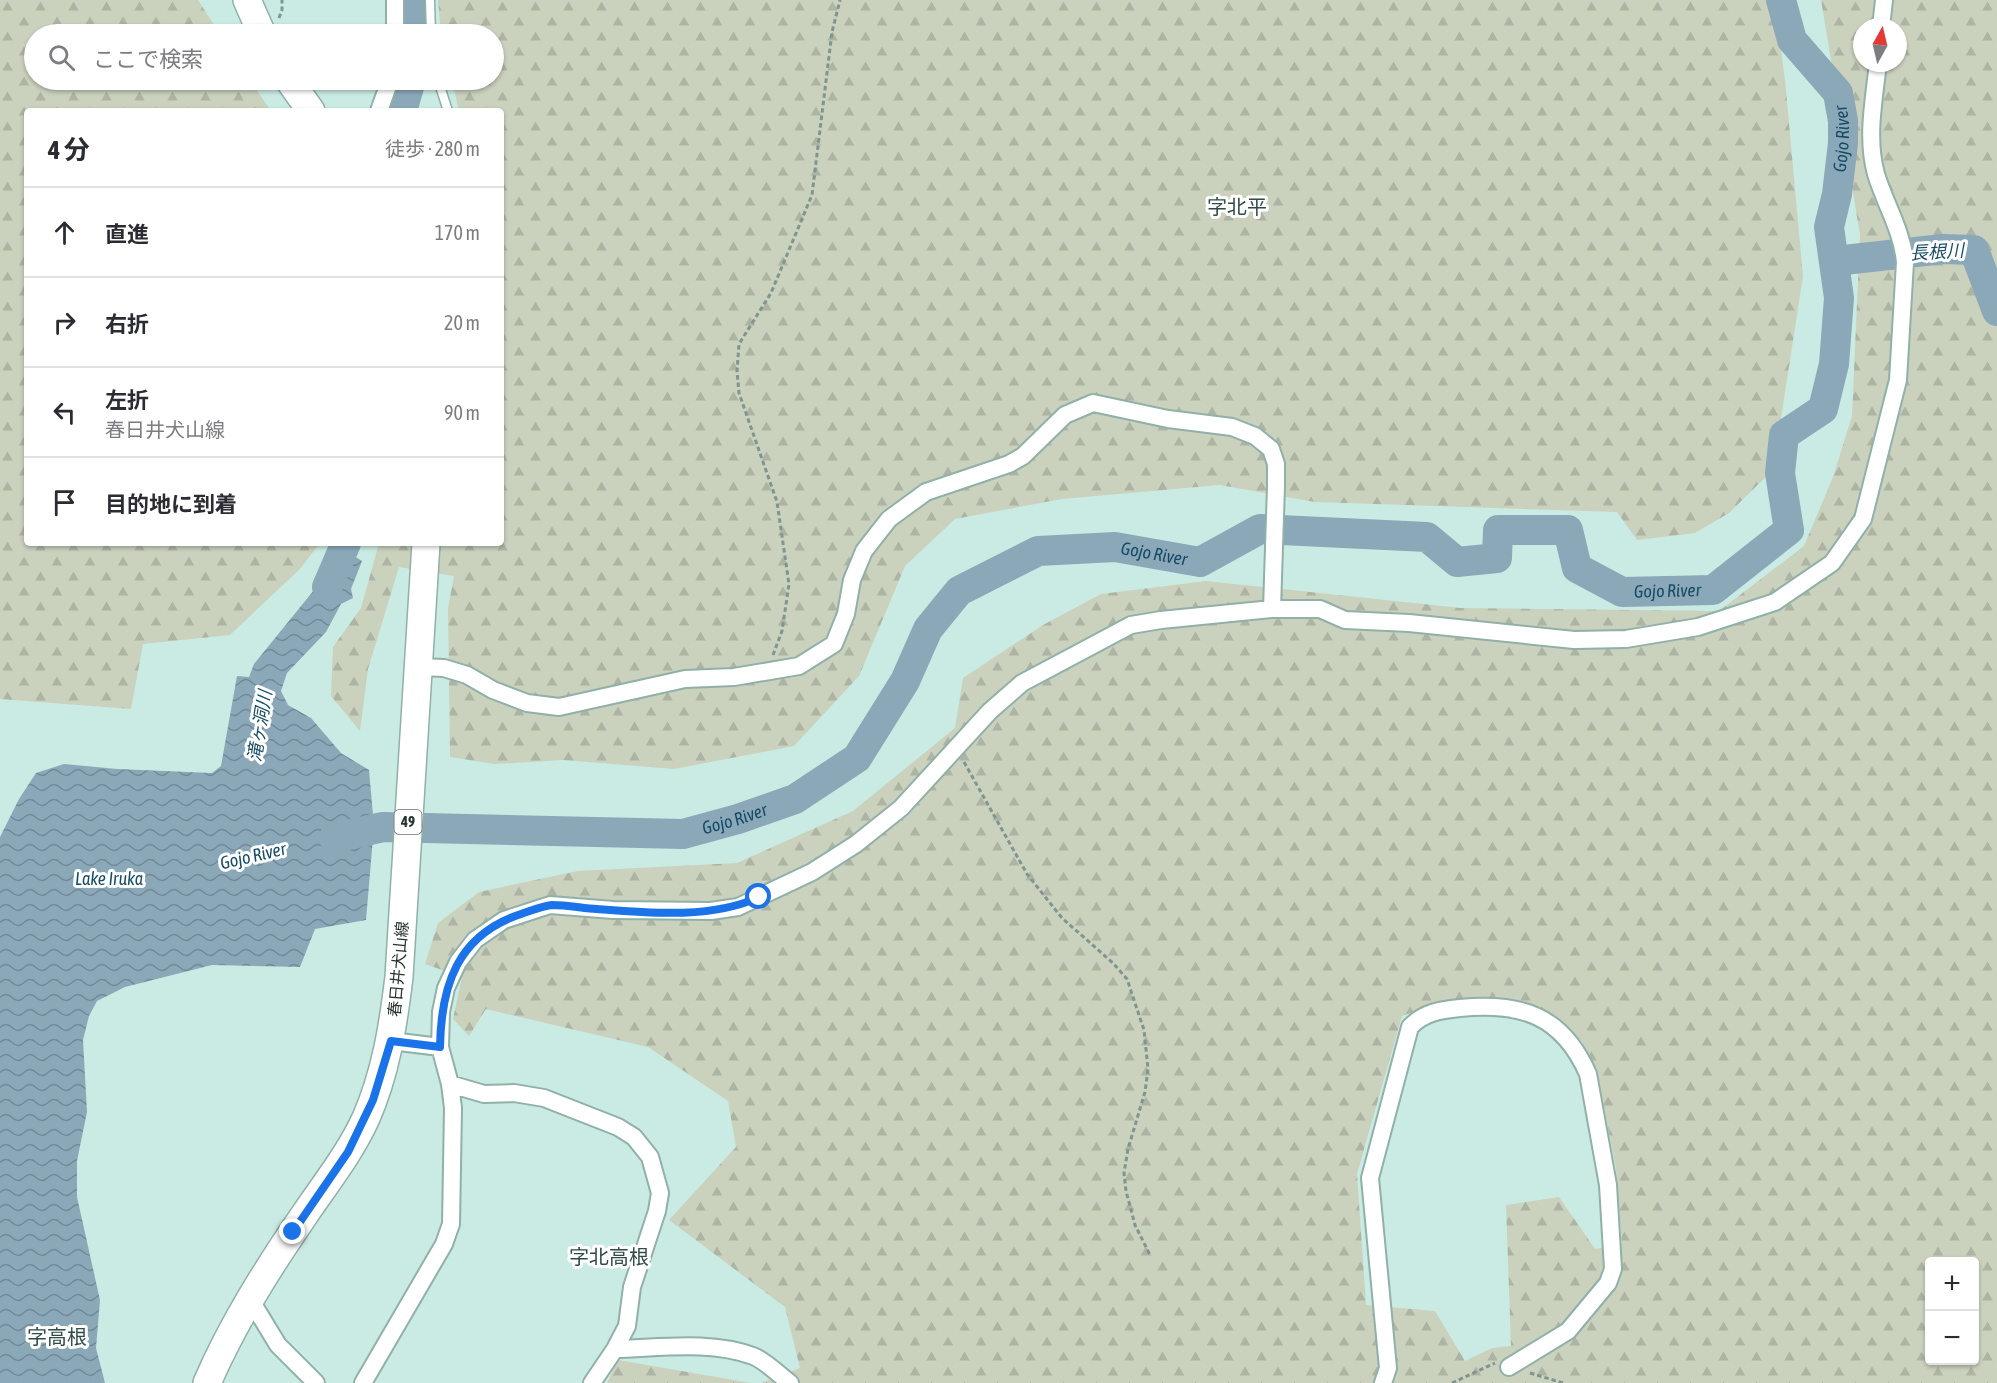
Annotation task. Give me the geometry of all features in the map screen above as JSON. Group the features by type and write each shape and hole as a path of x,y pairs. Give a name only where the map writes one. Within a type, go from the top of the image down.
{"main road":[{"path":"247,0 258,24"},
{"path":"296,90 309,108"},
{"name":"春日井犬山線","path":"207,1383 226,1340 250,1299 348,1152 373,1100 391,1041 399,977 426,546"}],"street":[{"path":"395,0 395,24"},
{"path":"1882,18 1884,0"},
{"path":"363,1383 444,1244 452,1224 453,1108 450,1084 440,1047 441,1012 446,988 458,962 476,940 504,920 550,905 613,910 711,911 738,907 812,872 855,844 901,808 990,711 1022,683 1131,625 1272,609 1320,609 1345,620 1409,623 1574,640 1626,639 1698,627 1765,606 1775,602 1832,563 1863,519 1898,380 1905,262 1903,243 1876,175 1871,152 1877,72"},
{"path":"380,108 386,90"},
{"path":"420,667 444,668 467,675 493,690 526,703 559,707 686,680 734,677 799,666 834,644 846,614 852,580 864,551 889,519 926,492 1009,464 1023,456 1065,415 1079,407 1093,403 1168,418 1232,427 1255,436 1270,449 1276,464 1272,609"},
{"path":"1383,1383 1388,1368 1370,1178 1406,1036 1417,1019 1447,1009 1500,1005 1534,1013 1561,1032 1581,1058 1588,1074 1608,1185 1613,1269 1608,1283 1568,1331 1509,1367"},
{"path":"391,1041 440,1047"},
{"path":"450,1084 484,1094 514,1093 544,1098 618,1127 634,1137 650,1157 660,1192 632,1287 627,1326 615,1349 592,1383"},
{"path":"250,1299 278,1344 316,1383"},
{"path":"615,1349 700,1347 741,1353 755,1357 790,1383"}],"lane":[{"path":"430,0 431,24"},
{"path":"441,90 447,108"}],"path":[{"path":"768,671 782,631 789,584 777,502 739,393 739,344 771,293 812,195 832,32 840,0"},
{"path":"956,748 1027,874 1062,918 1113,963 1127,979 1144,1030 1148,1069 1145,1092 1128,1149 1124,1173 1125,1191 1135,1225 1150,1255"}],"green space":[{"path":"0,0 198,0 214,24 24,24 24,90 257,90 269,108 24,108 24,546 318,546 300,569 230,635 143,644 131,709 0,699"},
{"path":"438,0 1774,0 1785,80 1803,276 1773,470 1729,513 1695,533 1637,540 1617,512 1315,502 1220,485 1062,499 955,519 905,566 859,676 794,746 674,769 563,760 495,764 450,757 448,608 454,576 399,567 368,669 360,731 331,696 333,647 361,608 378,546 504,546 504,108 458,108 454,90 504,90 504,24 440,24"},
{"path":"1821,0 1997,0 1997,1383 761,1383 800,1368 785,1307 669,1220 736,1147 728,1101 648,1047 486,1009 469,1036 453,1019 462,977 425,964 438,923 479,892 578,871 737,863 853,811 955,728 963,678 1043,625 1101,594 1206,581 1461,608 1719,611 1804,546 1833,477 1852,416 1860,235","holes":["1490,998 1539,1006 1582,1042 1598,1078 1616,1168 1622,1244 1595,1249 1559,1197 1506,1205 1511,1346 1492,1348 1465,1361 1435,1311 1366,1305 1357,1174 1402,1016 1447,1000"]},
{"path":"618,1360 751,1383 607,1383"}],"water":[{"name":"Lake Iruka","path":"332,546 338,546 362,561 351,589 353,598 341,604 326,632 287,673 281,691 288,705 311,718 341,753 369,770 374,826 366,920 315,929 300,967 212,965 125,987 97,1001 89,1016 83,1040 87,1112 77,1161 77,1197 100,1300 96,1348 105,1383 0,1383 0,837 19,799 36,773 64,764 212,773 221,766 237,676 249,677 254,664 314,590"}],"waterway":[{"name":"滝ヶ洞川","path":"414,0 414,24"},
{"name":"Gojo River","path":"334,838 383,827 683,834 738,819 795,799 857,758 905,681 928,629 959,591 1038,551 1115,547 1200,562 1260,529 1427,537 1457,562 1497,558 1498,530 1568,530 1577,568 1622,592 1713,590 1789,530 1780,473 1784,435 1823,409 1834,364 1839,298 1829,227 1837,194 1843,143 1843,121 1838,93 1792,40 1781,0"},
{"name":"滝ヶ洞川","path":"403,108 408,90"},
{"name":"長根川","path":"1835,261 1943,249 1974,250 1997,311"},
{"name":"滝ヶ洞川","path":"327,587 345,546"}],"district":[{"name":"字北平","path":"1237,207"},
{"name":"字北高根","path":"609,1257"},
{"name":"字高根","path":"57,1337"}],"route":[{"path":"293,1232 348,1152 366,1118 380,1081 391,1041 440,1047 441,1012 446,988 458,962 476,940 504,920 550,905 613,910 711,911 738,907 759,897"}]}
